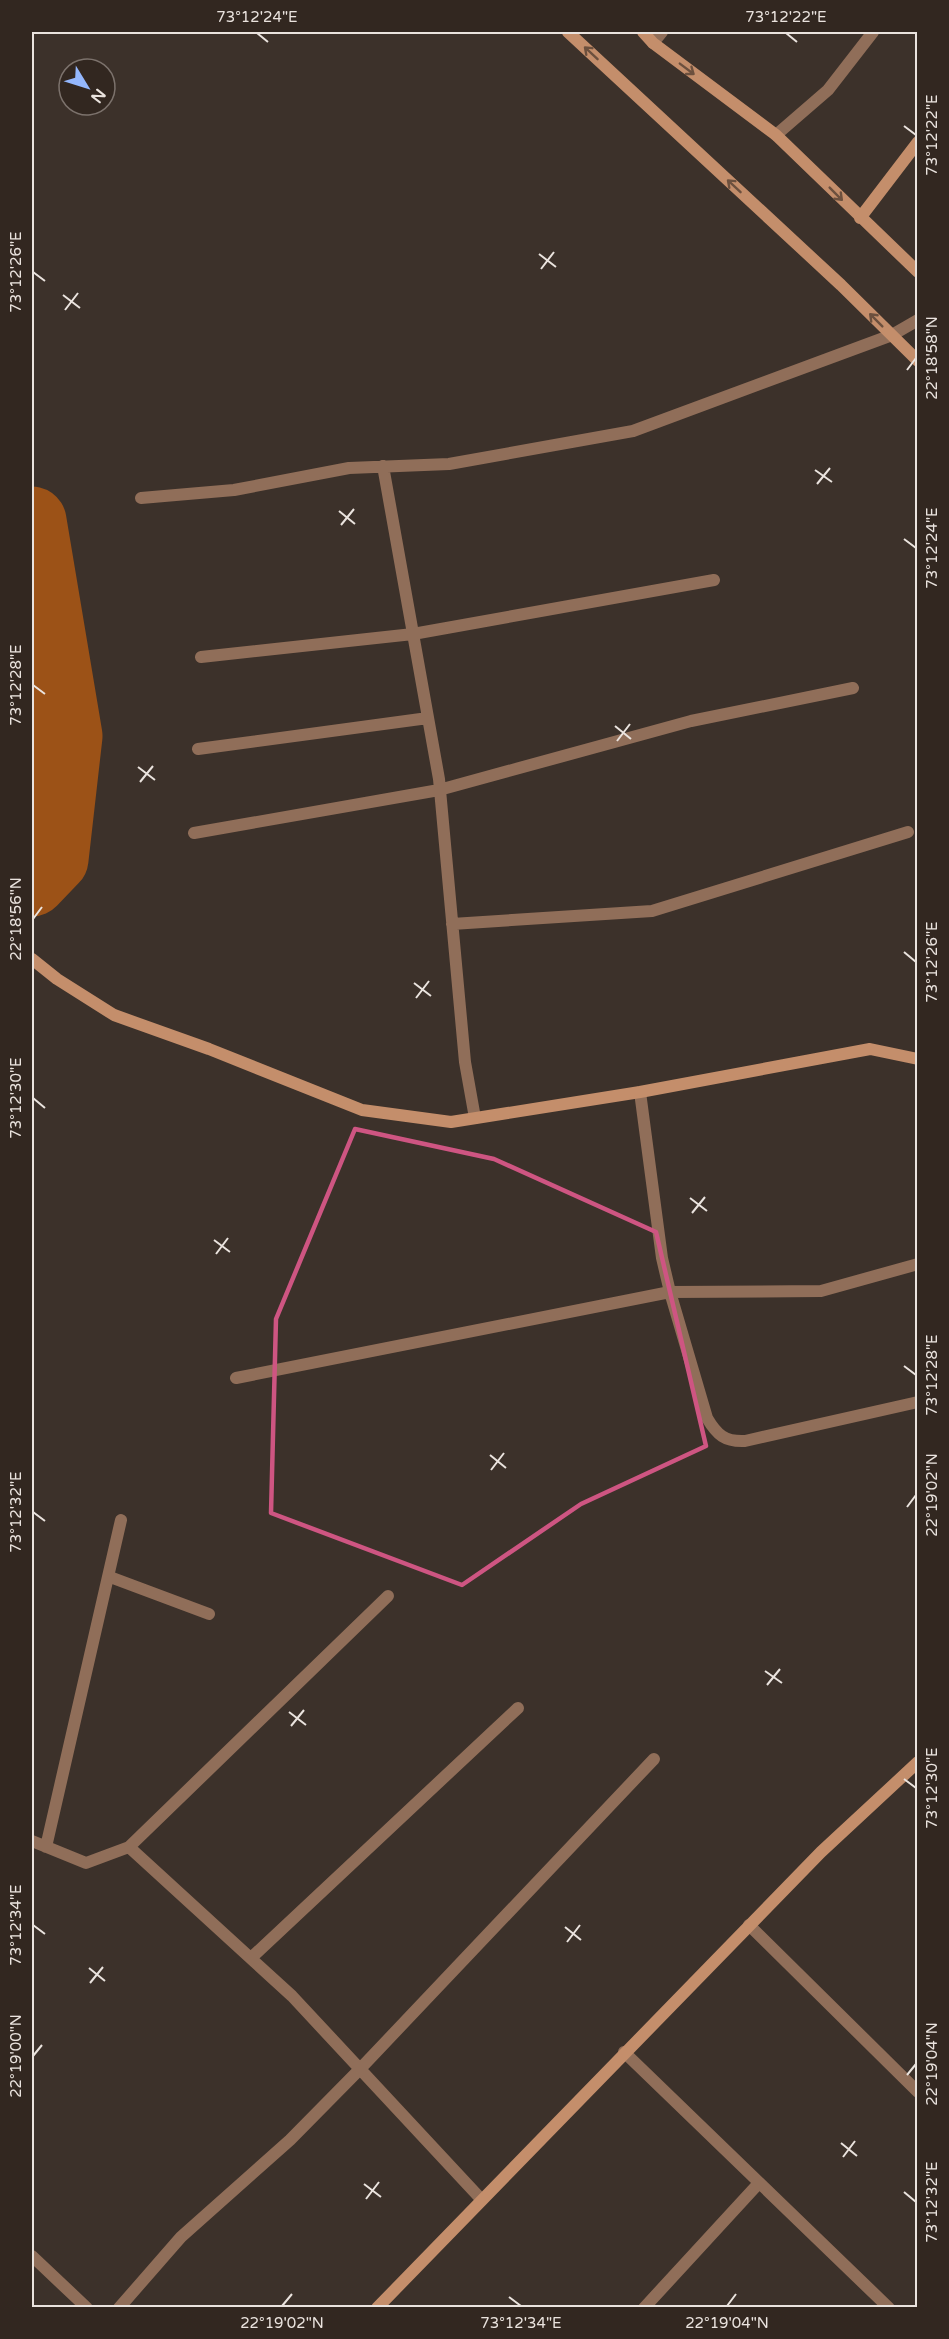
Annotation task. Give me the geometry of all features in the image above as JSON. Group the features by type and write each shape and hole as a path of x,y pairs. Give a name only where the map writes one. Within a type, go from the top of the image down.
{"street":[{"path":"568,32 918,361"},
{"path":"643,32 653,43 776,135 918,272"},
{"path":"653,43 662,32"},
{"path":"776,135 828,90 873,32"},
{"path":"860,218 918,142"},
{"path":"141,498 234,490 349,468 449,464 633,431 892,335 918,321"},
{"path":"383,466 439,790 465,1062 475,1118"},
{"path":"201,657 412,633 714,580"},
{"path":"194,833 439,790 691,721 853,688"},
{"path":"198,749 428,718"},
{"path":"452,924 652,911 908,832"},
{"path":"32,959 57,979 114,1015 209,1049 362,1110 451,1122 640,1092 870,1049 918,1059"},
{"path":"640,1092 662,1258 707,1418 715,1431 729,1442 745,1441 918,1402"},
{"path":"236,1378 670,1292 821,1291 918,1264"},
{"path":"46,1847 110,1577 121,1520"},
{"path":"110,1577 209,1614"},
{"path":"32,1841 86,1863 129,1847 388,1596"},
{"path":"251,1958 518,1708"},
{"path":"119,2307 181,2237 290,2140 360,2069 654,1759"},
{"path":"378,2307 821,1852 918,1762"},
{"path":"129,1847 292,1996 481,2199"},
{"path":"749,1925 918,2092"},
{"path":"624,2052 889,2307"},
{"path":"644,2307 759,2182"},
{"path":"32,2256 87,2307"}],"highlighted area":[{"path":"355,1129 494,1159 656,1232 706,1446 581,1504 462,1585 271,1513 276,1319"}],"waterway":[{"path":"32,521 68,736 54,859 32,882"}]}
